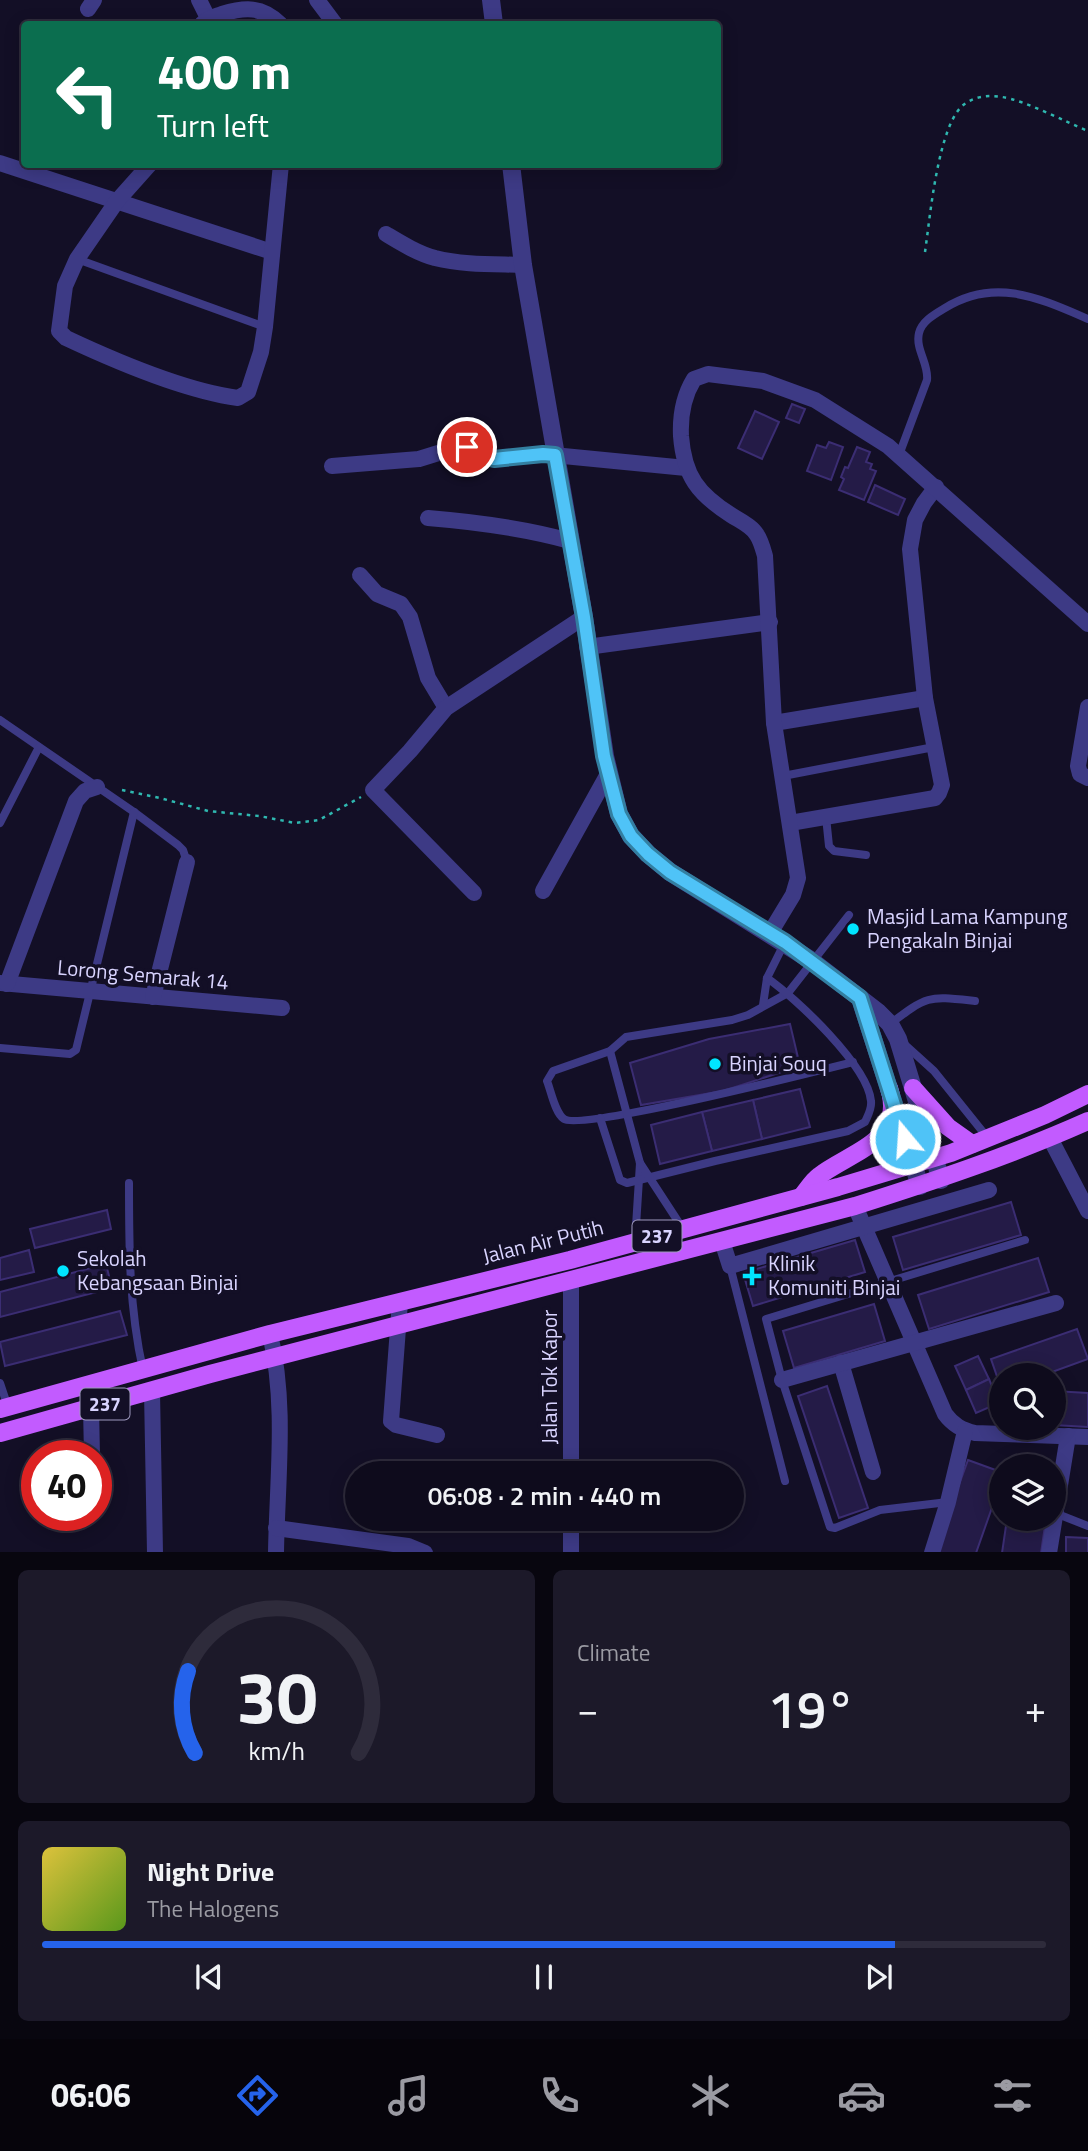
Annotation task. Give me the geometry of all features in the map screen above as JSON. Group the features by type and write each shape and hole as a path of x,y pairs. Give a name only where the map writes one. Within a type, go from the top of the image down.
{"main road":[{"path":"801,1197 819,1176 862,1152 876,1139 891,1115 892,1099 889,1088"},
{"path":"912,1088 948,1128 980,1141"},
{"name":"Jalan Air Putih","path":"4,1408 271,1334 801,1197 934,1158 1045,1115 1088,1094"},
{"name":"Jalan Air Putih","path":"0,1433 276,1357 855,1206 941,1180 1088,1121"}],"street":[{"path":"199,0 206,21"},
{"path":"317,0 333,21"},
{"path":"491,0 494,21"},
{"path":"209,21 249,8 267,13 277,21"},
{"path":"0,163 272,252"},
{"path":"146,168 117,201 77,259 65,286 59,331 79,344 139,369 216,394 243,397 248,392 261,352 281,168"},
{"path":"511,168 523,265 584,617 608,774 619,814 631,836 670,872 778,937 812,961 860,998 894,1032 941,1180"},
{"path":"386,234 433,257 454,262 523,265"},
{"path":"778,937 798,878 774,723 765,556 758,536 710,500 695,484 686,468 680,426 684,399 694,379 708,374 763,382 815,400 888,446 1088,624"},
{"path":"332,466 419,459 461,446 494,459 543,454 686,468"},
{"path":"790,823 935,798 939,793 942,785 925,698 910,549 915,520 923,503 936,487"},
{"path":"428,518 492,524 570,541"},
{"path":"360,575 377,594 401,604 410,617 428,678 446,708"},
{"path":"474,893 373,790 446,708 584,617"},
{"path":"587,647 770,622"},
{"path":"774,723 925,698"},
{"path":"1088,706 1078,766 1080,774 1088,778"},
{"path":"544,891 608,774"},
{"path":"3,984 76,801 85,791 97,787"},
{"path":"153,997 187,862"},
{"name":"Lorong Semarak 14","path":"3,984 282,1009"},
{"path":"860,998 920,1186"},
{"path":"1050,1138 1088,1211"},
{"path":"722,1241 730,1266 989,1190"},
{"path":"855,1206 913,1343 951,1422 965,1431 1088,1437"},
{"name":"Jalan Tok Kapor","path":"571,1280 571,1461"},
{"path":"400,1302 391,1421 396,1425 437,1435"},
{"path":"782,1380 1056,1303"},
{"path":"271,1334 276,1357 279,1437 276,1552"},
{"path":"841,1363 873,1472"},
{"path":"152,1392 155,1552"},
{"path":"91,1407 92,1440"},
{"path":"932,1552 948,1502 965,1431"},
{"path":"1065,1454 1068,1436"},
{"path":"276,1528 408,1546 425,1552"},
{"path":"571,1531 571,1552"},
{"path":"1049,1552 1052,1531"}],"lane":[{"path":"77,259 265,327"},
{"path":"899,456 927,380 928,372 918,337 921,326 934,315 958,300 983,292 1023,295 1046,301 1088,319"},
{"path":"0,720 134,811 178,845 187,862"},
{"path":"0,823 39,747"},
{"path":"783,776 935,747"},
{"path":"0,1048 70,1054 76,1050 134,811"},
{"path":"826,817 830,846 834,851 866,855"},
{"path":"849,915 788,993 775,1001 732,1020 626,1037 610,1051 553,1071 547,1081 560,1115 571,1122 626,1115 853,1062"},
{"path":"763,1005 778,937"},
{"path":"600,1118 620,1180 627,1183 858,1127 865,1122 872,1104 867,1085 853,1062 788,993 767,978"},
{"path":"975,1001 927,999 917,1003 894,1032 934,1072 980,1141"},
{"path":"610,1051 640,1163 635,1242"},
{"path":"640,1163 683,1229"},
{"path":"129,1183 129,1267 133,1323 143,1370"},
{"path":"948,1502 880,1510 835,1528 830,1527 765,1323 769,1316 1025,1240"},
{"path":"730,1266 785,1481"},
{"path":"0,1383 4,1408"},
{"path":"1066,1517 1088,1526"}],"path":[{"path":"925,252 948,125 963,104 981,96 1005,97 1088,131"},
{"path":"97,787 160,797 208,811 295,823 319,820 373,790"}],"building":[{"path":"792,404 805,409 799,423 786,418"},
{"path":"755,411 779,422 762,459 738,448"},
{"path":"829,442 843,447 831,480 807,471 817,445 826,448"},
{"path":"857,447 870,452 866,462 872,464 870,469 876,471 864,500 839,490 845,467 848,468"},
{"path":"875,485 905,499 898,515 868,502"},
{"name":"Binjai Souq","path":"790,1024 800,1066 723,1091 641,1105 630,1063 709,1039"},
{"path":"800,1089 810,1127 762,1139 753,1100"},
{"path":"753,1100 762,1139 712,1151 702,1112"},
{"path":"702,1112 712,1151 660,1164 651,1125"},
{"path":"1011,1202 1021,1235 903,1270 893,1237"},
{"path":"107,1210 111,1229 35,1248 30,1229"},
{"path":"855,1240 865,1272 753,1306 743,1273"},
{"path":"29,1250 34,1272 0,1280 0,1258"},
{"path":"1038,1258 1049,1292 929,1329 918,1295"},
{"path":"106,1264 112,1288 0,1317 0,1292"},
{"path":"874,1304 885,1341 794,1368 783,1331"},
{"path":"120,1311 127,1335 5,1366 0,1342"},
{"path":"1077,1329 1088,1359 1066,1367 1066,1363 992,1363 991,1359"},
{"path":"978,1356 989,1379 966,1390 955,1366"},
{"path":"989,1379 989,1407 976,1413 966,1390"},
{"path":"827,1386 868,1508 839,1518 798,1396"},
{"path":"1066,1392 1088,1393 1088,1427 1066,1426"},
{"path":"968,1460 989,1468 989,1516 976,1552 934,1552"},
{"path":"1005,1531 1044,1531 1041,1552 1002,1552"},
{"path":"1066,1537 1088,1538 1088,1552 1066,1552"}],"place":[{"name":"Masjid Lama Kampung Pengakaln Binjai","path":"853,929"},
{"name":"Binjai Souq","path":"715,1064"},
{"name":"Sekolah Kebangsaan Binjai","path":"63,1271"},
{"name":"Klinik Komuniti Binjai","path":"752,1276"}],"route":[{"path":"467,447 494,459 555,455 584,617 604,756 619,814 631,836 670,872 785,942 860,998 905,1139"}]}
